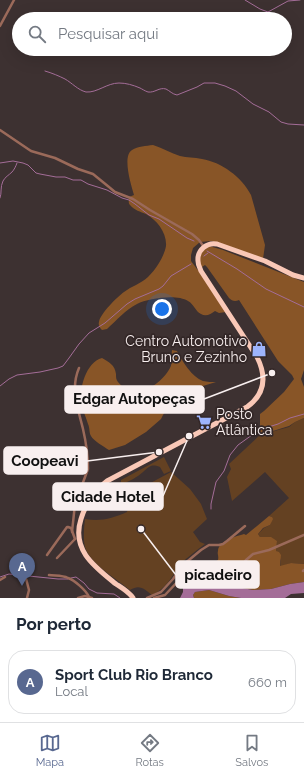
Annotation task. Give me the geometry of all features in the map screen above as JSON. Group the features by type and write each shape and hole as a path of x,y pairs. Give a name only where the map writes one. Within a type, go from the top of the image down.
{"highway":[{"path":"132,598 124,589 96,567 88,559 84,552 77,538 84,509 99,487 110,479 247,407 258,397 261,389 263,375 262,368 257,357 201,271 198,265 198,256 208,244 217,244 265,261 293,275 304,278"}],"street":[{"path":"0,26 14,0"},
{"path":"0,130 31,151 55,158 78,169 93,174 115,192 133,199 192,234 200,240 204,247"},
{"path":"72,532 75,504 88,469 85,442 75,396 75,379 79,368"},
{"path":"147,598 161,592 173,579 183,564 201,550 209,545 223,544 245,526"},
{"path":"48,554 67,527 70,527 77,538 57,558"},
{"path":"154,598 165,595 185,575 202,570 222,573 240,568 253,554 269,550 304,535"},
{"path":"25,574 29,590 27,598"},
{"path":"48,575 68,577 86,591 90,597"},
{"path":"0,580 5,577"},
{"path":"78,598 84,596 90,597"},
{"path":"85,598 90,597"}],"shaded area":[{"path":"153,145 180,156 199,158 216,163 237,176 251,195 265,245 263,259 211,241 200,242 193,248 191,261 204,276 226,312 219,313 215,311 207,315 203,315 199,313 190,302 183,299 170,297 156,299 142,302 133,306 107,329 102,330 99,323 106,310 121,294 142,281 155,269 166,248 165,236 157,223 146,214 133,208 129,202 129,197 134,195 127,164 129,153 132,150 142,146"},
{"path":"209,246 223,250 304,282 304,370 301,379 304,387 304,418 289,426 260,435 260,414 284,392 294,379 278,361 239,300 235,301 230,299 207,267 205,265 202,267 199,262 199,254"},
{"path":"172,350 177,351 188,368 199,379 216,382 203,386 173,403 161,419 146,432 125,445 109,450 92,438 81,403 81,391 85,377 92,365 102,358 113,366 118,382 124,388 131,391 139,391 153,386 166,375 171,366"},
{"path":"304,418 304,564 291,563 280,567 281,560 276,551 277,541 260,537 258,534 270,525 272,517 269,516 289,498 265,472 232,501 227,477 231,469 229,464 260,435 289,427 295,422"},
{"path":"164,457 171,471 164,474 160,467 151,466 136,477 121,484 121,480"},
{"path":"171,472 190,489 201,504 207,519 193,532 200,542 205,544 180,565 168,582 157,592 152,595 139,587 130,590 104,571 88,553 84,540 85,519 107,519 127,512 128,508 118,493 123,491 130,494"},
{"path":"269,516 273,519 270,525 263,528 258,534 260,537 271,537 277,541 276,551 281,555 280,566 291,563 304,564 304,582 271,589 253,590 205,580 187,582 194,568 199,562 208,566 218,560 218,552 221,544 244,534 246,535"},
{"path":"200,580 253,590 271,589 304,582 304,593 291,594 285,598 241,598 209,590 195,592 193,595 194,598 180,598 183,588 187,582"},
{"path":"209,590 241,598 194,598 193,595 195,592"}],"waterway":[{"path":"245,0 268,12 288,1 300,0"},
{"path":"45,71 65,79 86,92 94,91 115,83 124,83 148,92 166,89 177,95 204,83 215,83 236,91 253,104 269,112 281,122 304,125"},
{"path":"0,163 13,161 23,163 28,165 36,173 56,177 65,177 73,180 81,180 88,184 107,190 129,200 149,215 159,219 194,241"},
{"path":"0,198 3,181 13,171 17,163"},
{"path":"207,251 266,289 304,307"},
{"path":"204,256 208,253"},
{"path":"0,386 17,375 40,372 63,366 89,333 105,323 127,304 159,289 171,276 191,264"},
{"path":"211,509 216,482 224,471 230,455 238,445 259,430 304,414"},
{"path":"0,577 9,574 68,579"},
{"path":"71,578 76,577 89,589 97,593 114,594 120,598"}],"place":[{"name":"Centro Automotivo Bruno e Zezinho","path":"259,349"},
{"name":"Edgar Autopeças","path":"272,373"},
{"name":"Posto Atlântica","path":"204,422"},
{"name":"Cidade Hotel","path":"189,436"},
{"name":"Coopeavi","path":"159,452"},
{"name":"picadeiro","path":"141,529"},
{"name":"Sport Club Rio Branco","path":"22,586"}]}
